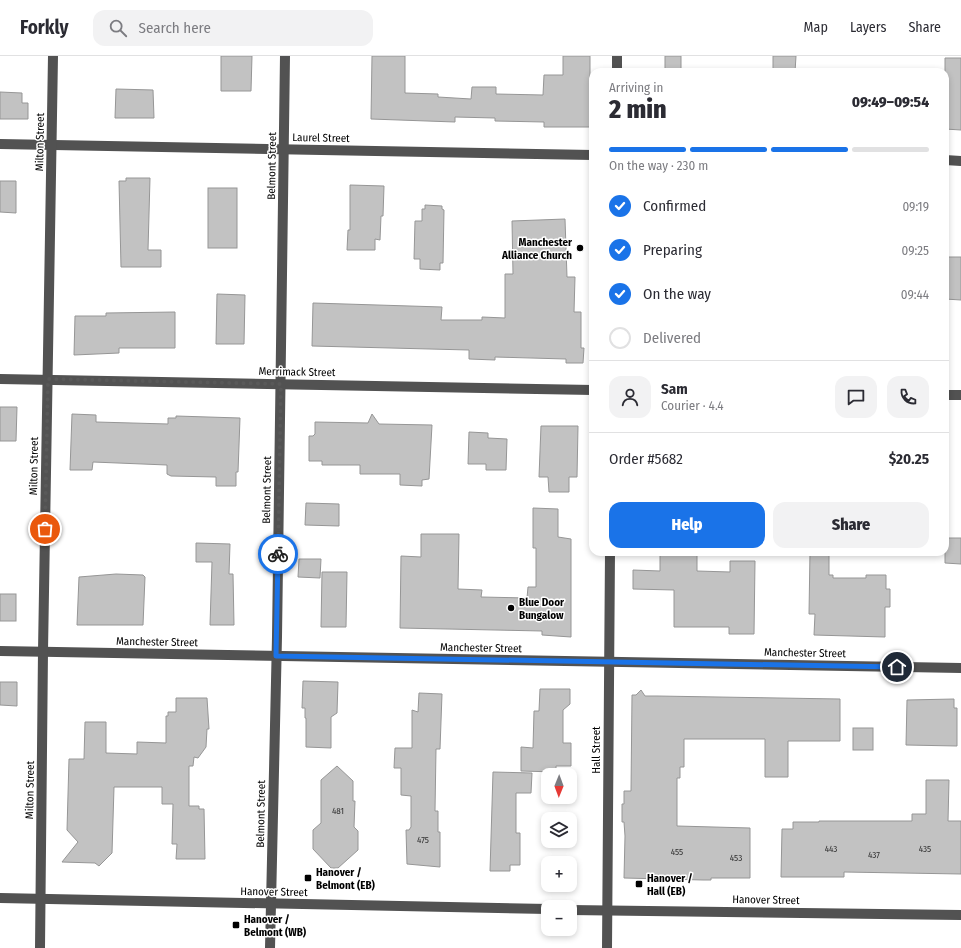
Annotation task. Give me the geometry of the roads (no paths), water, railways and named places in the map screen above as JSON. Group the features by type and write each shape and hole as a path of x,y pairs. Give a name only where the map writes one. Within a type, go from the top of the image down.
{"street":[{"name":"Milton Street","path":"40,948 43,651 53,145 53,56"},
{"name":"Belmont Street","path":"270,948 281,384 285,56"},
{"path":"617,56 617,68"},
{"name":"Laurel Street","path":"0,144 589,155"},
{"path":"949,160 961,161"},
{"name":"Merrimack Street","path":"0,379 589,390"},
{"path":"949,395 961,395"},
{"name":"Hall Street","path":"607,948 610,556"},
{"name":"Manchester Street","path":"0,651 961,668"},
{"name":"Hanover Street","path":"0,898 541,909"},
{"name":"Hanover Street","path":"577,910 961,915"}],"place":[{"name":"Manchester Alliance Church","path":"580,248"},
{"name":"Blue Door Bungalow","path":"511,608"},
{"name":"Hanover / Belmont (EB)","path":"308,878"},
{"name":"Hanover / Hall (EB)","path":"639,884"},
{"name":"Hanover / Belmont (WB)","path":"236,925"}]}
